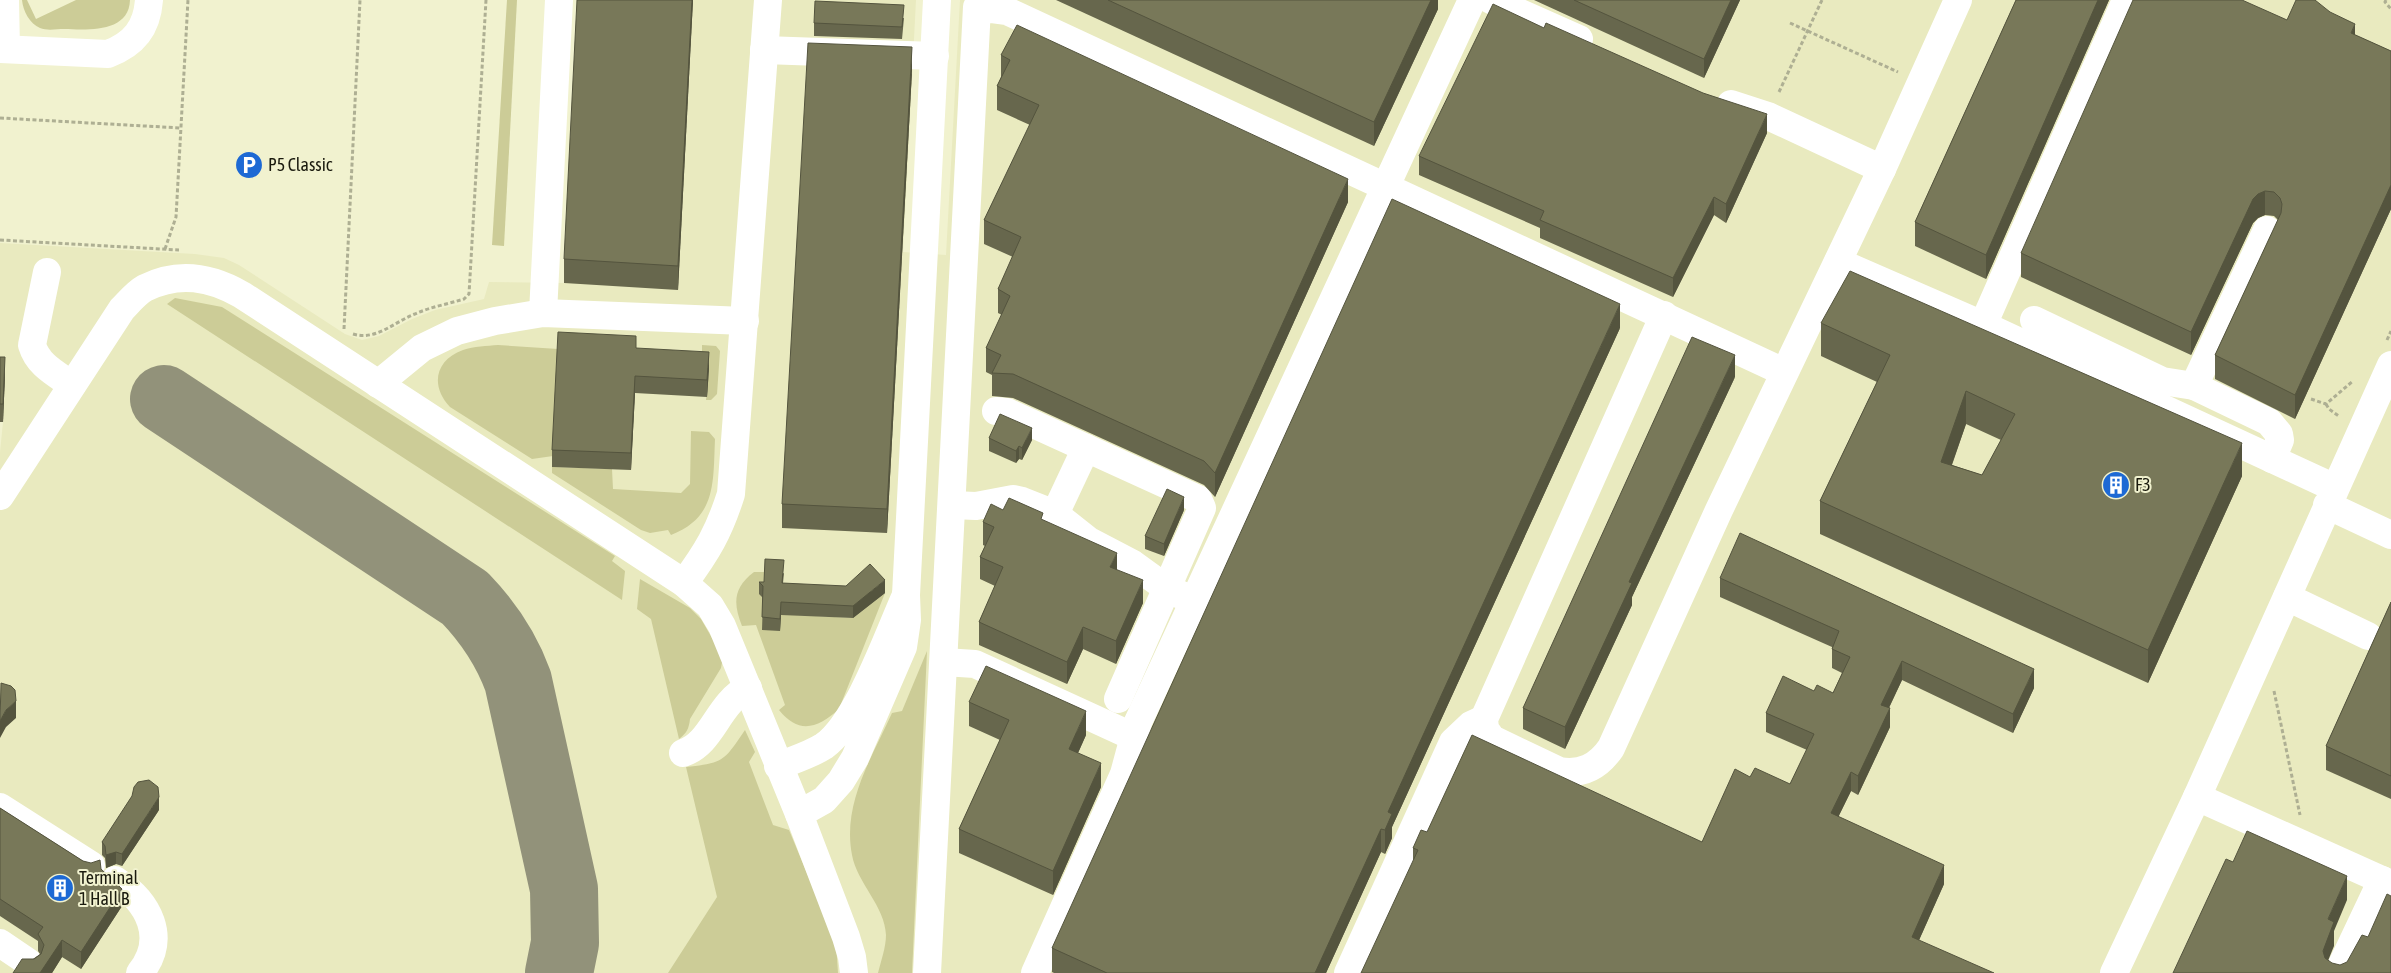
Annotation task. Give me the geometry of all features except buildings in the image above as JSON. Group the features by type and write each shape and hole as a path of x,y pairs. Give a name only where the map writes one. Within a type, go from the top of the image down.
{"street":[{"path":"5,0 3,49 108,54 124,47 137,36 146,22 149,0"},
{"path":"543,313 559,0"},
{"path":"684,583 709,548 721,526 731,494 768,0"},
{"path":"799,814 824,800 841,781 854,758 903,646 908,620 906,595 937,0"},
{"path":"1035,973 1124,774 1138,722 1472,0"},
{"path":"1491,0 1541,10 1606,51"},
{"path":"1664,315 1484,719 1485,729 1492,739 1559,771 1579,772 1595,765 1611,748 1784,372 1882,169 1958,0"},
{"path":"1983,326 2126,0"},
{"path":"927,973 977,4 1007,11 1784,372"},
{"path":"764,50 934,56"},
{"path":"1709,98 1768,116 1882,169"},
{"path":"2194,386 2267,230"},
{"path":"1838,262 1983,326 2272,459 2391,535"},
{"path":"47,272 32,345 35,356 41,364 72,385"},
{"path":"0,496 122,309 144,289 172,278 189,278 220,283 242,295 684,583 710,606 722,626 799,814 846,936 852,956 854,973"},
{"path":"378,384 422,348 457,331 495,321 543,313 745,321"},
{"path":"2034,320 2162,381 2194,386 2269,422 2276,428 2280,440 2272,459"},
{"path":"2114,973 2197,797 2331,496 2390,372"},
{"path":"996,411 1007,412 1198,499 1201,503 1202,508 1118,698"},
{"path":"1055,514 1086,448"},
{"path":"952,505 980,506 1013,499 1022,501 1055,514 1080,536 1133,564 1166,588 1194,600"},
{"path":"778,766 824,746 840,730 855,709 906,595"},
{"path":"2286,597 2368,636"},
{"path":"944,662 975,664 1134,737"},
{"path":"683,753 692,750 706,736 726,704 736,694 748,688"},
{"path":"1348,973 1453,742 1471,725 1484,719"},
{"path":"2197,797 2387,882 2338,973"},
{"path":"0,807 91,866"},
{"path":"115,880 128,888 145,909 152,926 155,947 140,973"},
{"path":"0,943 28,962"}],"path":[{"path":"166,249 176,217 188,0"},
{"path":"344,329 360,0"},
{"path":"336,324 361,336 374,334 414,314 464,299 469,294 486,0"},
{"path":"1768,116 1822,0"},
{"path":"2386,0 2385,2 2391,9"},
{"path":"1790,23 1901,74"},
{"path":"0,118 181,128"},
{"path":"0,240 182,250"},
{"path":"2326,404 2357,378"},
{"path":"2311,400 2326,404 2333,414 2341,418"},
{"path":"2269,692 2273,684 2300,817 2292,813"}],"shaded area":[{"path":"22,0 27,0 36,19 76,0 130,0 128,11 115,24 84,30 49,30 36,26 30,20 25,13"},
{"path":"507,0 517,0 504,246 492,245"},
{"path":"578,0 916,0 903,252 946,255 960,0 2391,0 2391,973 0,973 0,452 3,422 0,422 0,243 195,254 224,258 239,265 345,334 362,340 379,336 412,319 435,310 484,299 489,282 564,283"},
{"path":"175,298 222,307 615,556 612,561 625,571 622,600 167,304"},
{"path":"498,345 558,349 553,456 532,459 450,407 440,391 438,374 446,360 463,350"},
{"path":"702,345 716,346 720,351 717,394 711,400 706,400 709,369 702,368"},
{"path":"691,431 709,432 715,439 714,470 710,496 705,508 697,518 686,527 671,535 668,530 650,533 641,530 552,473 552,467 612,469 613,489 681,493 690,484"},
{"path":"754,572 765,572 778,614 853,618 885,593 839,709 824,721 809,726 801,726 786,718 779,710 785,705 756,625 742,626 737,610 736,603 739,590 747,578"},
{"path":"640,579 690,608 701,619 723,657 721,668 690,719 687,730 679,739 651,619 637,609"},
{"path":"927,651 912,973 878,973 886,935 881,914 859,875 852,855 851,817 855,799 868,764 892,713 902,711"},
{"path":"745,730 755,752 749,762 773,825 789,830 836,943 838,973 668,973 717,897 686,767 708,764 722,759"}],"taxiway":[{"path":"164,399 465,598 489,627 508,658 518,681 564,889 565,943 559,973"}],"place":[{"name":"P5 Classic","path":"249,165"},
{"name":"F3","path":"2116,485"},
{"name":"Terminal 1 Hall B","path":"60,888"}]}
